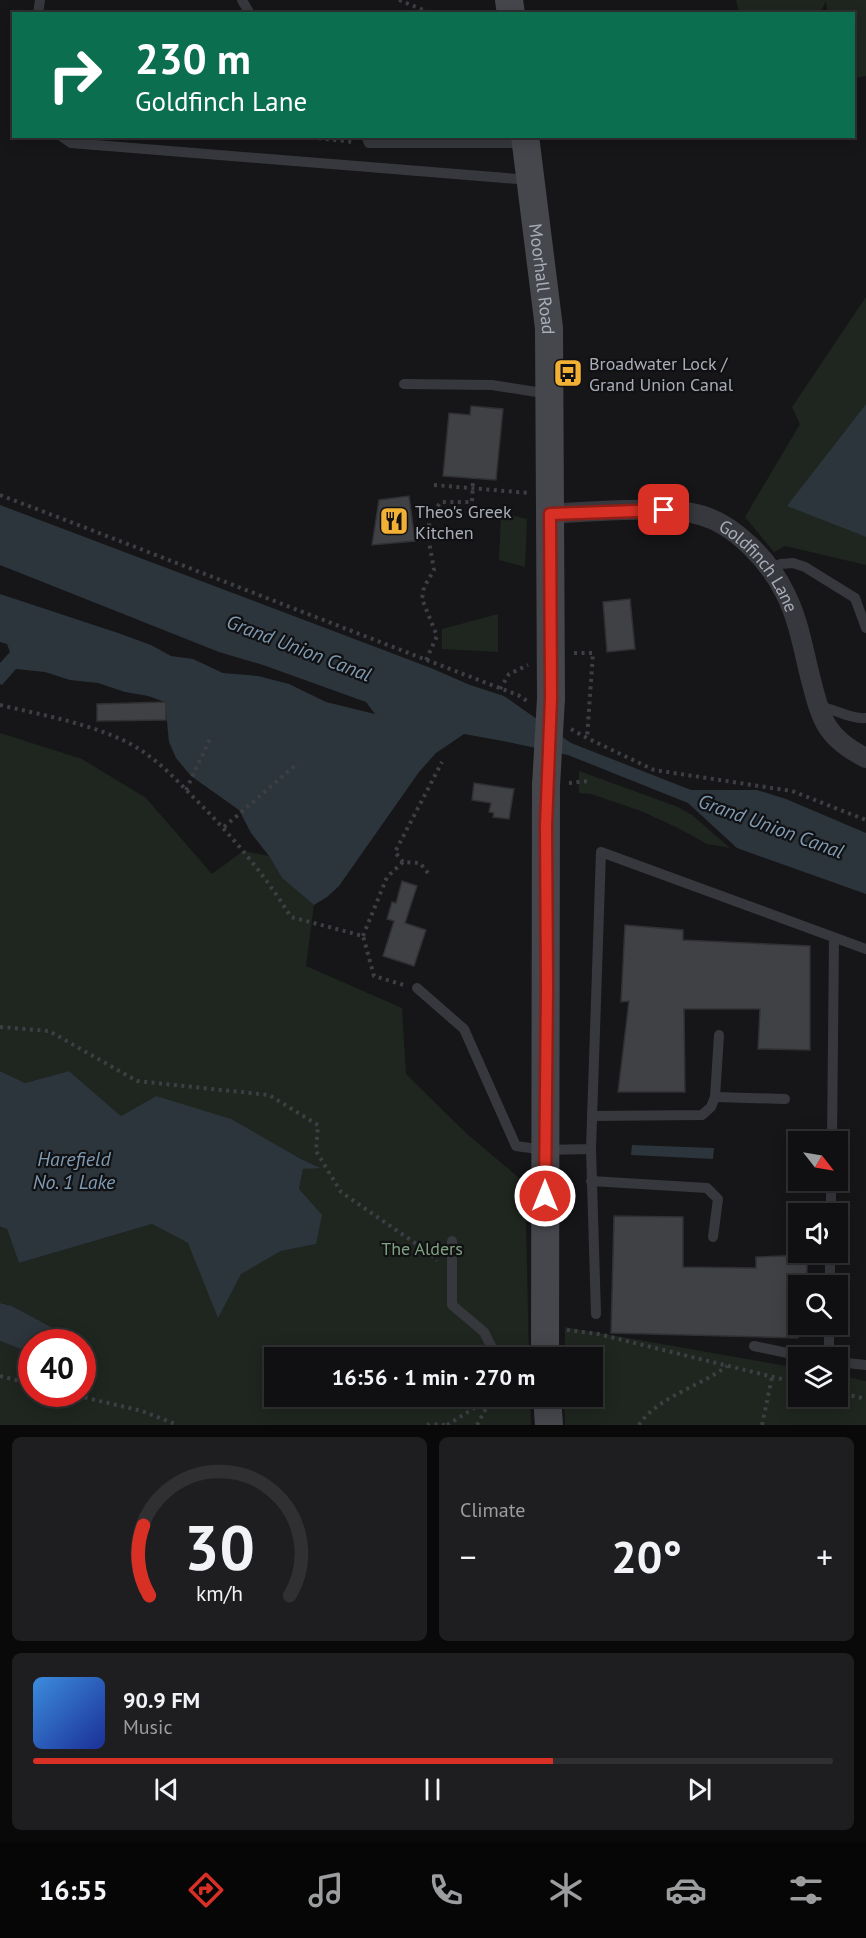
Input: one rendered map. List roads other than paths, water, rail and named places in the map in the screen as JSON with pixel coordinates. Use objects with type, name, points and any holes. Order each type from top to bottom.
[{"type":"street","name":"Moorhall Road","points":[[526,140],[549,328],[549,394],[543,504],[557,784],[547,987],[545,1347]]},
{"type":"street","name":"Goldfinch Lane","points":[[543,504],[676,510],[702,515],[734,533],[754,549],[771,568],[786,594],[825,725],[835,738],[866,758]]},
{"type":"street","points":[[548,1407],[549,1425]]},
{"type":"lane","points":[[64,138],[71,143],[530,180]]},
{"type":"lane","points":[[368,140],[526,140]]},
{"type":"lane","points":[[404,384],[492,385],[549,394]]},
{"type":"lane","points":[[771,568],[793,563],[805,567],[855,598],[866,628]]},
{"type":"lane","points":[[818,706],[860,719],[866,718]]},
{"type":"lane","points":[[596,1314],[591,1149],[601,852],[866,949]]},
{"type":"lane","points":[[832,1131],[834,938]]},
{"type":"lane","points":[[417,988],[464,1029],[516,1146],[545,1150],[591,1149]]},
{"type":"lane","points":[[592,1116],[702,1115],[711,1107],[715,1097],[719,1035]]},
{"type":"lane","points":[[715,1097],[785,1100]]},
{"type":"lane","points":[[591,1181],[707,1188],[718,1199],[713,1237]]},
{"type":"lane","points":[[452,1241],[452,1305],[484,1332],[492,1347]]},
{"type":"lane","points":[[754,1346],[788,1353]]},
{"type":"lane","points":[[848,1363],[866,1365]]},
{"type":"water","points":[[866,404],[866,537],[787,506]]},
{"type":"water","name":"Grand Union Canal","points":[[0,505],[504,696],[571,743],[691,790],[757,790],[786,799],[866,833],[866,894],[737,848],[688,803],[568,755],[464,734],[436,753],[419,772],[339,886],[314,905],[282,878],[251,833],[239,810],[191,776],[176,758],[169,742],[165,702],[98,683],[70,680],[45,672],[16,669],[2,685],[0,684],[0,663],[10,652],[7,644],[0,642],[0,594],[118,633],[151,645],[171,656],[193,659],[223,673],[258,676],[289,684],[326,702],[375,714],[366,702],[263,665],[219,652],[0,565]]},
{"type":"water","name":"Harefield No. 1 Lake","points":[[0,1071],[25,1083],[69,1071],[121,1116],[156,1096],[231,1119],[321,1168],[303,1169],[299,1189],[322,1215],[316,1244],[281,1251],[241,1274],[218,1318],[188,1243],[152,1224],[19,1263],[7,1229],[0,1227]]},
{"type":"water","points":[[632,1145],[714,1148],[713,1159],[631,1155]]},
{"type":"water","points":[[0,1303],[12,1306],[55,1329],[18,1329],[18,1348],[0,1341]]},
{"type":"place","name":"Broadwater Lock / Grand Union Canal","points":[[568,373]]},
{"type":"place","name":"Theo's Greek Kitchen","points":[[394,521]]},
{"type":"park label","name":"The Alders","points":[[422,1248]]}]
